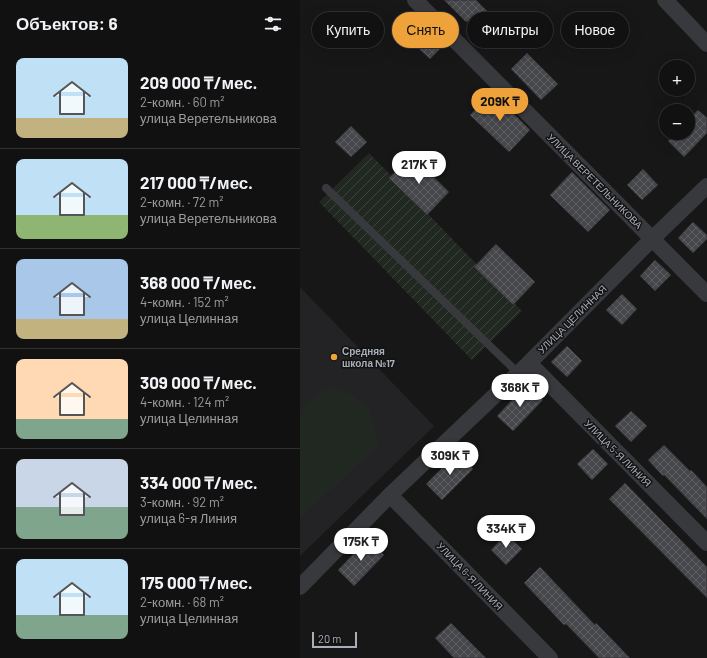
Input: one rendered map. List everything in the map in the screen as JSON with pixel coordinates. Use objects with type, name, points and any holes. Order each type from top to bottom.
[{"type":"street","name":"УЛИЦА ВЕРЕТЕЛЬНИКОВА","points":[[415,0],[707,294]]},
{"type":"street","points":[[665,0],[707,44]]},
{"type":"street","name":"УЛИЦА ЦЕЛИННАЯ","points":[[300,587],[390,495],[523,368],[707,186]]},
{"type":"street","name":"УЛИЦА 5-Я ЛИНИЯ","points":[[523,368],[707,543]]},
{"type":"street","name":"УЛИЦА 6-Я ЛИНИЯ","points":[[390,495],[550,658]]},
{"type":"lane","points":[[326,188],[523,368]]},
{"type":"shaded area","points":[[369,153],[522,311],[472,360],[319,202]]},
{"type":"shaded area","name":"Средняя школа №17","points":[[300,287],[434,426],[300,556]]},
{"type":"shaded area","points":[[332,388],[349,393],[367,407],[375,425],[378,446],[300,518],[300,411],[321,391]]},
{"type":"building","points":[[444,0],[476,0],[488,12],[467,12],[466,22],[459,15],[459,12],[456,12]]},
{"type":"building","points":[[418,48],[441,48],[430,59]]},
{"type":"building","points":[[527,53],[558,84],[541,100],[511,69]]},
{"type":"building","points":[[492,92],[530,130],[509,152],[470,115]]},
{"type":"building","points":[[698,110],[707,118],[707,133],[684,157],[668,141],[695,140],[695,113]]},
{"type":"building","points":[[351,126],[367,142],[351,157],[335,142]]},
{"type":"building","points":[[411,155],[449,192],[427,215],[389,178]]},
{"type":"building","points":[[643,169],[658,185],[642,200],[627,185]]},
{"type":"building","points":[[572,172],[610,210],[588,232],[550,195]]},
{"type":"building","points":[[693,222],[707,235],[707,239],[693,253],[678,238]]},
{"type":"building","points":[[496,244],[535,282],[513,305],[474,267]]},
{"type":"building","points":[[655,260],[671,275],[655,291],[640,276]]},
{"type":"building","points":[[622,294],[637,309],[622,325],[606,310]]},
{"type":"building","points":[[567,346],[582,361],[567,377],[551,362]]},
{"type":"building","points":[[527,384],[543,400],[513,431],[497,416]]},
{"type":"building","points":[[631,411],[647,426],[631,442],[615,426]]},
{"type":"building","points":[[664,445],[707,487],[707,519],[648,460]]},
{"type":"building","points":[[593,449],[608,464],[592,480],[577,464]]},
{"type":"building","points":[[457,453],[473,469],[442,500],[426,484]]},
{"type":"building","points":[[625,483],[707,567],[707,598],[609,499]]},
{"type":"building","points":[[506,534],[522,549],[506,565],[491,550]]},
{"type":"building","points":[[368,539],[384,555],[354,586],[338,570]]},
{"type":"building","points":[[540,567],[595,625],[596,623],[630,658],[599,658],[566,624],[564,625],[524,583]]},
{"type":"building","points":[[451,623],[486,658],[454,658],[435,638]]},
{"type":"place","name":"Средняя школа №17","points":[[334,357]]}]
